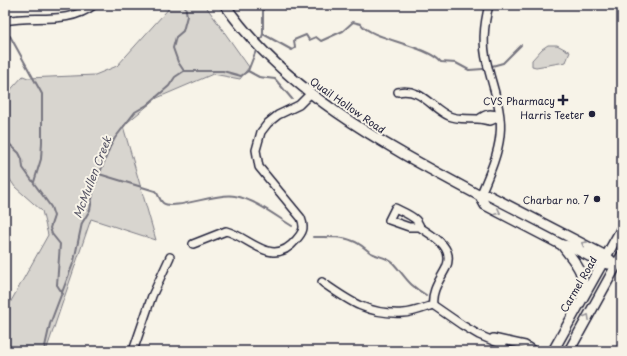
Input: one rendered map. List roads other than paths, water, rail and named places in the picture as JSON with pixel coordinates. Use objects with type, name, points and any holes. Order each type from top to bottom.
[{"type":"main road","name":"Quail Hollow Road","points":[[225,5],[246,31],[278,64],[311,94],[357,126],[386,144],[480,196],[485,205],[562,245],[570,246],[616,265]]},
{"type":"main road","name":"Quail Hollow Road","points":[[480,196],[488,195],[604,260]]},
{"type":"main road","name":"Carmel Road","points":[[553,351],[622,228]]},
{"type":"main road","points":[[562,245],[579,267],[583,282],[581,300]]},
{"type":"main road","points":[[569,351],[622,255]]},
{"type":"street","points":[[5,22],[66,17],[82,12],[94,5]]},
{"type":"street","points":[[480,196],[494,160],[500,134],[499,116],[484,50],[484,36],[489,5]]},
{"type":"street","points":[[398,92],[416,93],[443,113],[456,119],[479,119],[485,122],[493,121],[499,116]]},
{"type":"street","points":[[193,244],[226,231],[260,249],[273,252],[290,247],[303,232],[304,225],[301,218],[259,167],[256,150],[261,132],[268,123],[278,115],[300,105],[311,94]]},
{"type":"street","points":[[420,227],[439,239],[446,248],[448,254],[447,265],[435,289],[433,305]]},
{"type":"street","points":[[133,351],[152,296],[170,257]]},
{"type":"street","points":[[322,282],[357,306],[379,312],[404,314],[433,305]]},
{"type":"street","points":[[433,305],[479,335],[498,343],[508,351]]},
{"type":"street","points":[[479,335],[515,342],[534,351]]},
{"type":"waterway","points":[[184,71],[178,62],[173,48],[176,37],[183,31],[187,16],[185,5]]},
{"type":"waterway","name":"McMullen Creek","points":[[260,42],[263,34],[263,5]]},
{"type":"waterway","points":[[263,34],[292,50],[295,48],[294,40],[306,35],[309,40],[316,37],[321,41],[343,31],[353,22],[361,24],[375,34],[423,51],[434,56],[441,62],[456,63],[469,70],[483,69]]},
{"type":"waterway","points":[[10,36],[42,94],[41,159],[34,182]]},
{"type":"waterway","points":[[492,66],[503,63],[521,45]]},
{"type":"waterway","name":"McMullen Creek","points":[[44,351],[50,324],[74,261],[82,223],[90,210],[94,188],[115,138],[135,112],[147,105],[169,86],[175,77],[184,71],[223,71],[241,76],[248,71],[257,48]]},
{"type":"waterway","points":[[248,71],[259,77],[275,79],[292,99]]},
{"type":"waterway","points":[[5,140],[19,153],[22,159],[23,168],[51,207],[54,216],[50,228],[52,234],[60,244],[57,285],[63,294]]},
{"type":"waterway","points":[[99,174],[155,191],[162,202],[169,205],[227,195],[243,198],[265,208],[292,226]]},
{"type":"waterway","points":[[313,237],[348,239],[356,242],[371,253],[391,261],[411,284],[426,295]]},
{"type":"place","name":"CVS Pharmacy","points":[[563,100]]},
{"type":"place","name":"Harris Teeter","points":[[592,114]]},
{"type":"place","name":"Charbar no. 7","points":[[597,199]]}]
